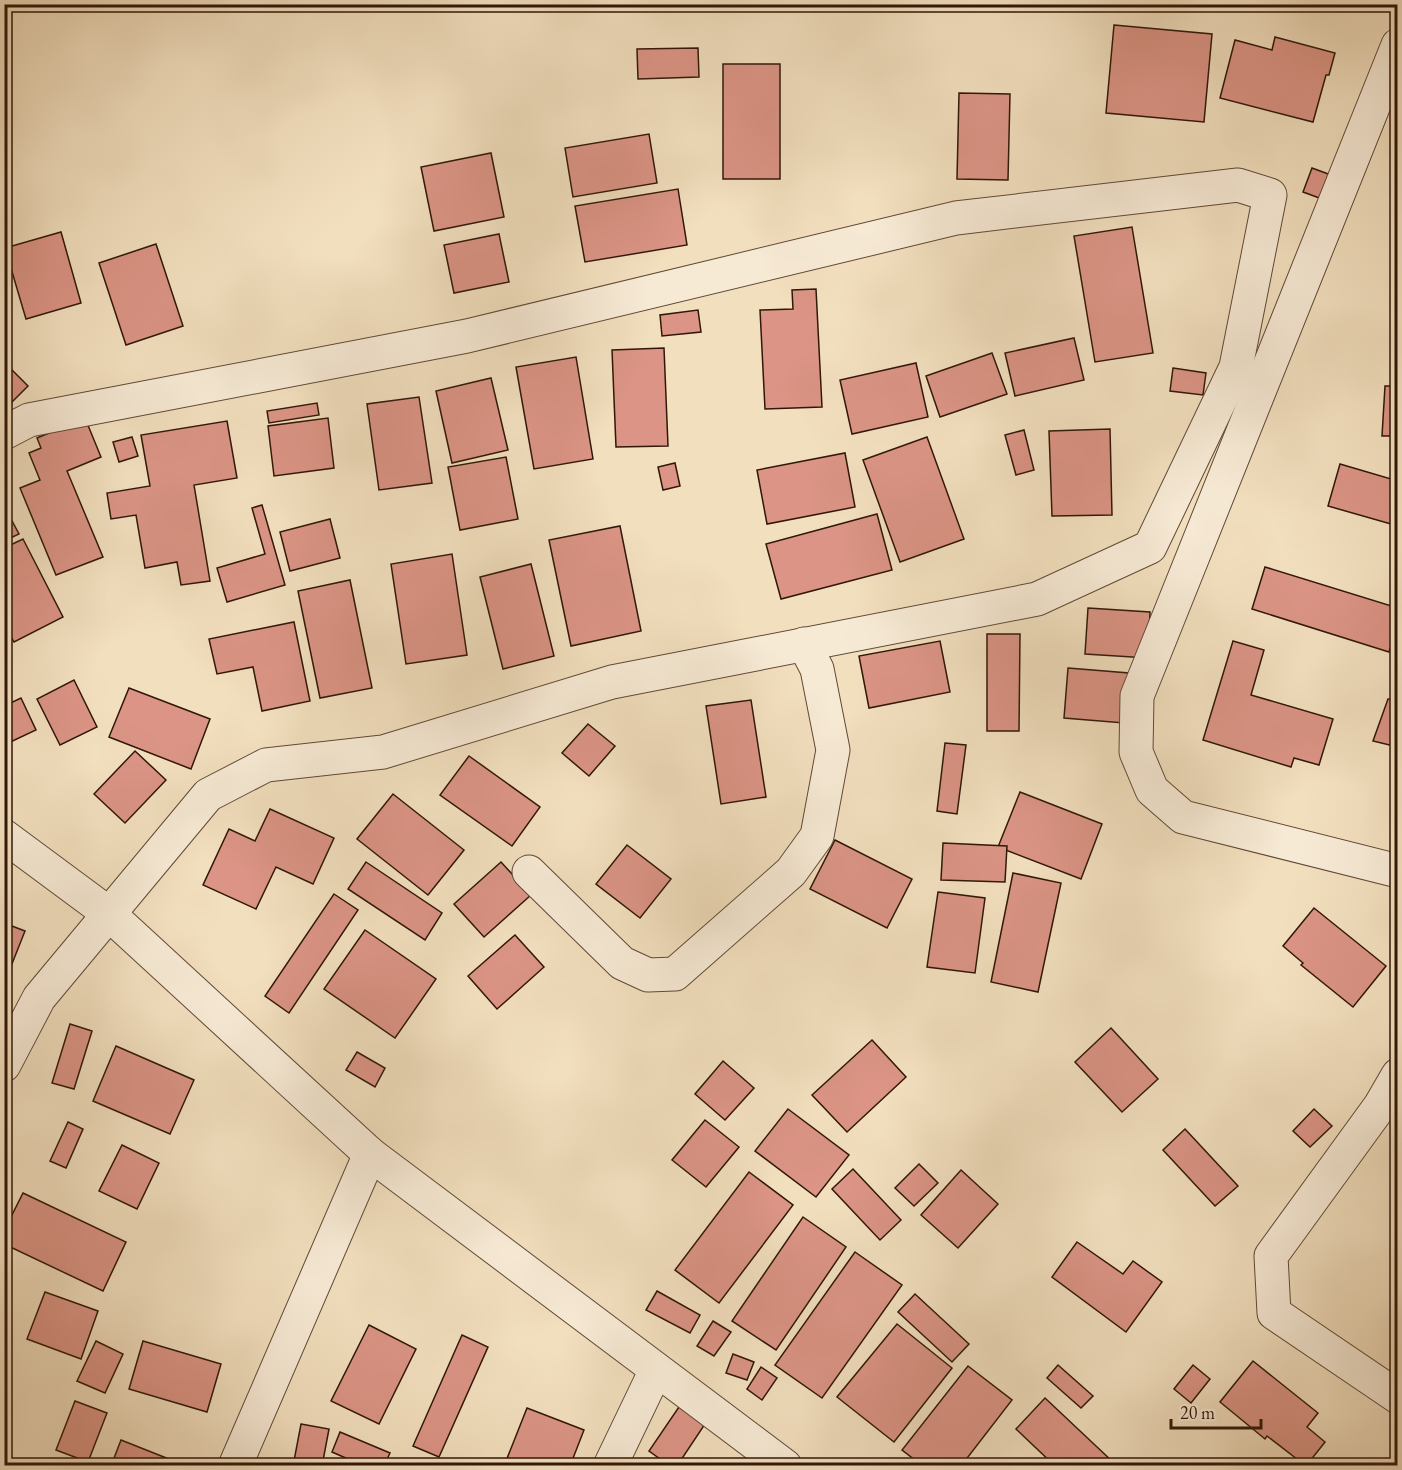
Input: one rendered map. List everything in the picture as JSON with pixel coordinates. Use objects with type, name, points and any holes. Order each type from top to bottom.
[{"type":"street","points":[[1398,45],[1137,696],[1136,752],[1152,790],[1183,817],[1398,872]]},
{"type":"street","points":[[4,433],[29,420],[467,336],[956,218],[1238,185],[1270,195],[1236,367],[1150,547],[1037,599],[612,682],[383,752],[266,765],[208,795],[39,998],[4,1065]]},
{"type":"street","points":[[529,872],[622,963],[648,975],[675,974],[791,873],[817,836],[833,750],[817,669],[804,644]]},
{"type":"street","points":[[4,836],[108,913],[370,1154],[785,1466]]},
{"type":"street","points":[[1398,1076],[1380,1106],[1271,1256],[1274,1312],[1398,1397]]},
{"type":"street","points":[[235,1466],[370,1154]]},
{"type":"street","points":[[610,1466],[656,1370]]},
{"type":"building","points":[[1114,25],[1212,34],[1204,122],[1106,113]]},
{"type":"building","points":[[1275,37],[1335,53],[1329,75],[1326,75],[1313,122],[1220,98],[1235,40],[1272,50]]},
{"type":"building","points":[[698,48],[699,77],[638,79],[637,49]]},
{"type":"building","points":[[723,64],[780,64],[780,179],[723,179]]},
{"type":"building","points":[[959,93],[1010,94],[1008,180],[957,179]]},
{"type":"building","points":[[649,134],[657,183],[573,197],[565,148]]},
{"type":"building","points":[[491,153],[504,217],[434,231],[421,167]]},
{"type":"building","points":[[1312,168],[1331,175],[1322,199],[1303,192]]},
{"type":"building","points":[[678,189],[687,245],[585,262],[575,206]]},
{"type":"building","points":[[1132,227],[1153,353],[1095,362],[1074,236]]},
{"type":"building","points":[[61,232],[81,303],[26,319],[5,248]]},
{"type":"building","points":[[499,234],[509,282],[454,293],[444,245]]},
{"type":"building","points":[[156,244],[183,326],[126,345],[99,263]]},
{"type":"building","points":[[816,289],[822,407],[765,409],[760,310],[793,309],[792,290]]},
{"type":"building","points":[[698,310],[701,332],[662,336],[660,315]]},
{"type":"building","points":[[1074,338],[1084,380],[1015,396],[1005,353]]},
{"type":"building","points":[[664,348],[668,446],[616,447],[612,350]]},
{"type":"building","points":[[992,353],[1007,394],[940,417],[926,376]]},
{"type":"building","points":[[576,357],[593,459],[534,469],[516,367]]},
{"type":"building","points":[[4,362],[28,386],[4,410]]},
{"type":"building","points":[[916,363],[928,417],[852,434],[840,380]]},
{"type":"building","points":[[1173,368],[1206,373],[1203,395],[1170,391]]},
{"type":"building","points":[[491,378],[508,450],[452,463],[436,391]]},
{"type":"building","points":[[1385,386],[1398,386],[1398,436],[1382,436]]},
{"type":"building","points":[[419,397],[432,483],[379,490],[367,404]]},
{"type":"building","points":[[317,403],[319,415],[269,423],[267,411]]},
{"type":"building","points":[[85,418],[101,457],[67,471],[103,557],[56,575],[20,488],[40,480],[29,453],[41,448],[37,438]]},
{"type":"building","points":[[328,418],[334,468],[274,476],[268,426]]},
{"type":"building","points":[[227,421],[237,478],[194,485],[210,581],[181,585],[177,562],[145,568],[136,515],[111,519],[107,493],[150,486],[141,435]]},
{"type":"building","points":[[1110,429],[1112,515],[1052,516],[1049,431]]},
{"type":"building","points":[[1024,430],[1034,470],[1016,475],[1005,435]]},
{"type":"building","points":[[132,437],[138,456],[119,462],[113,442]]},
{"type":"building","points":[[927,437],[964,539],[900,562],[863,460]]},
{"type":"building","points":[[845,453],[855,507],[767,524],[757,470]]},
{"type":"building","points":[[506,457],[518,519],[460,530],[448,467]]},
{"type":"building","points":[[675,463],[680,486],[663,490],[658,467]]},
{"type":"building","points":[[1340,464],[1398,481],[1398,526],[1328,506]]},
{"type":"building","points":[[262,505],[285,585],[227,602],[217,568],[265,554],[252,508]]},
{"type":"building","points":[[877,514],[892,570],[781,599],[766,544]]},
{"type":"building","points":[[11,519],[19,534],[4,541],[4,522]]},
{"type":"building","points":[[330,519],[340,558],[290,571],[280,532]]},
{"type":"building","points":[[620,526],[641,631],[571,646],[549,540]]},
{"type":"building","points":[[23,539],[63,617],[14,642],[4,624],[4,548]]},
{"type":"building","points":[[452,554],[467,655],[406,664],[391,564]]},
{"type":"building","points":[[531,564],[554,656],[503,669],[480,577]]},
{"type":"building","points":[[1265,567],[1398,608],[1398,623],[1389,652],[1252,609]]},
{"type":"building","points":[[350,580],[372,688],[320,698],[298,591]]},
{"type":"building","points":[[1088,608],[1150,612],[1148,658],[1085,654]]},
{"type":"building","points":[[294,622],[310,701],[262,711],[253,667],[217,674],[209,639]]},
{"type":"building","points":[[987,634],[1020,634],[1019,731],[987,731]]},
{"type":"building","points":[[940,641],[950,692],[869,708],[859,656]]},
{"type":"building","points":[[1233,641],[1264,650],[1251,695],[1333,719],[1319,765],[1294,758],[1291,767],[1203,740]]},
{"type":"building","points":[[1068,668],[1129,673],[1124,723],[1064,718]]},
{"type":"building","points":[[74,680],[97,727],[60,745],[37,699]]},
{"type":"building","points":[[129,688],[210,719],[191,769],[109,737]]},
{"type":"building","points":[[21,698],[36,730],[4,745],[4,706]]},
{"type":"building","points":[[1388,699],[1398,699],[1398,747],[1373,741]]},
{"type":"building","points":[[751,700],[766,797],[721,804],[706,706]]},
{"type":"building","points":[[588,724],[615,746],[589,776],[562,753]]},
{"type":"building","points":[[945,743],[966,745],[957,814],[937,811]]},
{"type":"building","points":[[135,751],[166,780],[125,823],[94,794]]},
{"type":"building","points":[[469,756],[540,807],[512,846],[440,795]]},
{"type":"building","points":[[1020,792],[1102,824],[1081,879],[998,847]]},
{"type":"building","points":[[393,794],[464,850],[428,895],[357,839]]},
{"type":"building","points":[[270,809],[334,838],[313,884],[276,867],[256,909],[203,885],[229,829],[255,841]]},
{"type":"building","points":[[835,840],[912,879],[887,928],[810,889]]},
{"type":"building","points":[[943,843],[1007,846],[1005,882],[941,880]]},
{"type":"building","points":[[627,845],[671,879],[640,918],[596,884]]},
{"type":"building","points":[[366,862],[442,913],[425,940],[348,889]]},
{"type":"building","points":[[501,862],[531,895],[484,937],[454,904]]},
{"type":"building","points":[[1013,873],[1061,883],[1038,992],[991,982]]},
{"type":"building","points":[[938,892],[985,898],[975,973],[927,967]]},
{"type":"building","points":[[334,894],[358,910],[289,1013],[265,996]]},
{"type":"building","points":[[1314,908],[1386,966],[1353,1007],[1301,965],[1303,963],[1283,946]]},
{"type":"building","points":[[4,923],[25,931],[4,984]]},
{"type":"building","points":[[365,930],[436,979],[395,1038],[324,989]]},
{"type":"building","points":[[515,935],[544,967],[497,1009],[468,976]]},
{"type":"building","points":[[70,1024],[92,1031],[74,1089],[52,1083]]},
{"type":"building","points":[[1111,1028],[1158,1079],[1122,1112],[1075,1062]]},
{"type":"building","points":[[872,1040],[906,1077],[847,1132],[812,1095]]},
{"type":"building","points":[[116,1046],[194,1080],[170,1134],[93,1101]]},
{"type":"building","points":[[357,1052],[385,1068],[375,1087],[346,1070]]},
{"type":"building","points":[[723,1061],[754,1088],[725,1120],[695,1094]]},
{"type":"building","points":[[788,1109],[849,1155],[816,1197],[755,1151]]},
{"type":"building","points":[[1314,1109],[1332,1126],[1310,1147],[1293,1131]]},
{"type":"building","points":[[705,1120],[739,1147],[706,1187],[672,1160]]},
{"type":"building","points":[[68,1122],[83,1129],[66,1168],[50,1161]]},
{"type":"building","points":[[1185,1129],[1238,1186],[1215,1206],[1163,1150]]},
{"type":"building","points":[[122,1145],[159,1163],[137,1209],[99,1191]]},
{"type":"building","points":[[919,1164],[938,1183],[914,1206],[895,1188]]},
{"type":"building","points":[[853,1169],[901,1220],[880,1240],[832,1189]]},
{"type":"building","points":[[961,1170],[998,1204],[958,1248],[921,1215]]},
{"type":"building","points":[[749,1172],[793,1205],[719,1303],[675,1270]]},
{"type":"building","points":[[23,1193],[126,1242],[103,1291],[4,1244],[4,1231]]},
{"type":"building","points":[[803,1217],[846,1247],[776,1350],[732,1321]]},
{"type":"building","points":[[1077,1242],[1123,1274],[1133,1261],[1162,1282],[1126,1332],[1052,1277]]},
{"type":"building","points":[[855,1252],[902,1285],[822,1398],[775,1365]]},
{"type":"building","points":[[657,1291],[700,1315],[690,1333],[646,1310]]},
{"type":"building","points":[[45,1292],[98,1311],[81,1359],[27,1339]]},
{"type":"building","points":[[915,1294],[969,1344],[952,1362],[898,1312]]},
{"type":"building","points":[[713,1321],[731,1332],[714,1356],[697,1346]]},
{"type":"building","points":[[897,1324],[952,1368],[894,1442],[837,1397]]},
{"type":"building","points":[[369,1325],[416,1349],[379,1424],[331,1401]]},
{"type":"building","points":[[462,1335],[488,1347],[439,1457],[413,1446]]},
{"type":"building","points":[[96,1341],[123,1354],[105,1393],[77,1381]]},
{"type":"building","points":[[143,1341],[221,1364],[207,1412],[129,1389]]},
{"type":"building","points":[[733,1354],[754,1362],[747,1380],[726,1373]]},
{"type":"building","points":[[1253,1361],[1318,1413],[1307,1427],[1325,1442],[1306,1466],[1267,1436],[1265,1439],[1220,1402]]},
{"type":"building","points":[[1058,1365],[1093,1396],[1081,1408],[1047,1378]]},
{"type":"building","points":[[1193,1365],[1210,1379],[1191,1403],[1174,1389]]},
{"type":"building","points":[[968,1366],[1012,1400],[961,1466],[923,1466],[902,1450]]},
{"type":"building","points":[[761,1367],[777,1378],[762,1400],[747,1389]]},
{"type":"building","points":[[1045,1398],[1113,1462],[1110,1466],[1055,1466],[1016,1429]]},
{"type":"building","points":[[75,1401],[107,1413],[88,1462],[56,1450]]},
{"type":"building","points":[[683,1401],[709,1418],[677,1466],[670,1466],[649,1451]]},
{"type":"building","points":[[527,1408],[584,1430],[570,1466],[504,1466]]},
{"type":"building","points":[[301,1424],[329,1429],[322,1466],[293,1466]]},
{"type":"building","points":[[340,1432],[390,1453],[384,1466],[364,1466],[332,1452]]},
{"type":"building","points":[[121,1440],[179,1463],[178,1466],[111,1466]]}]
